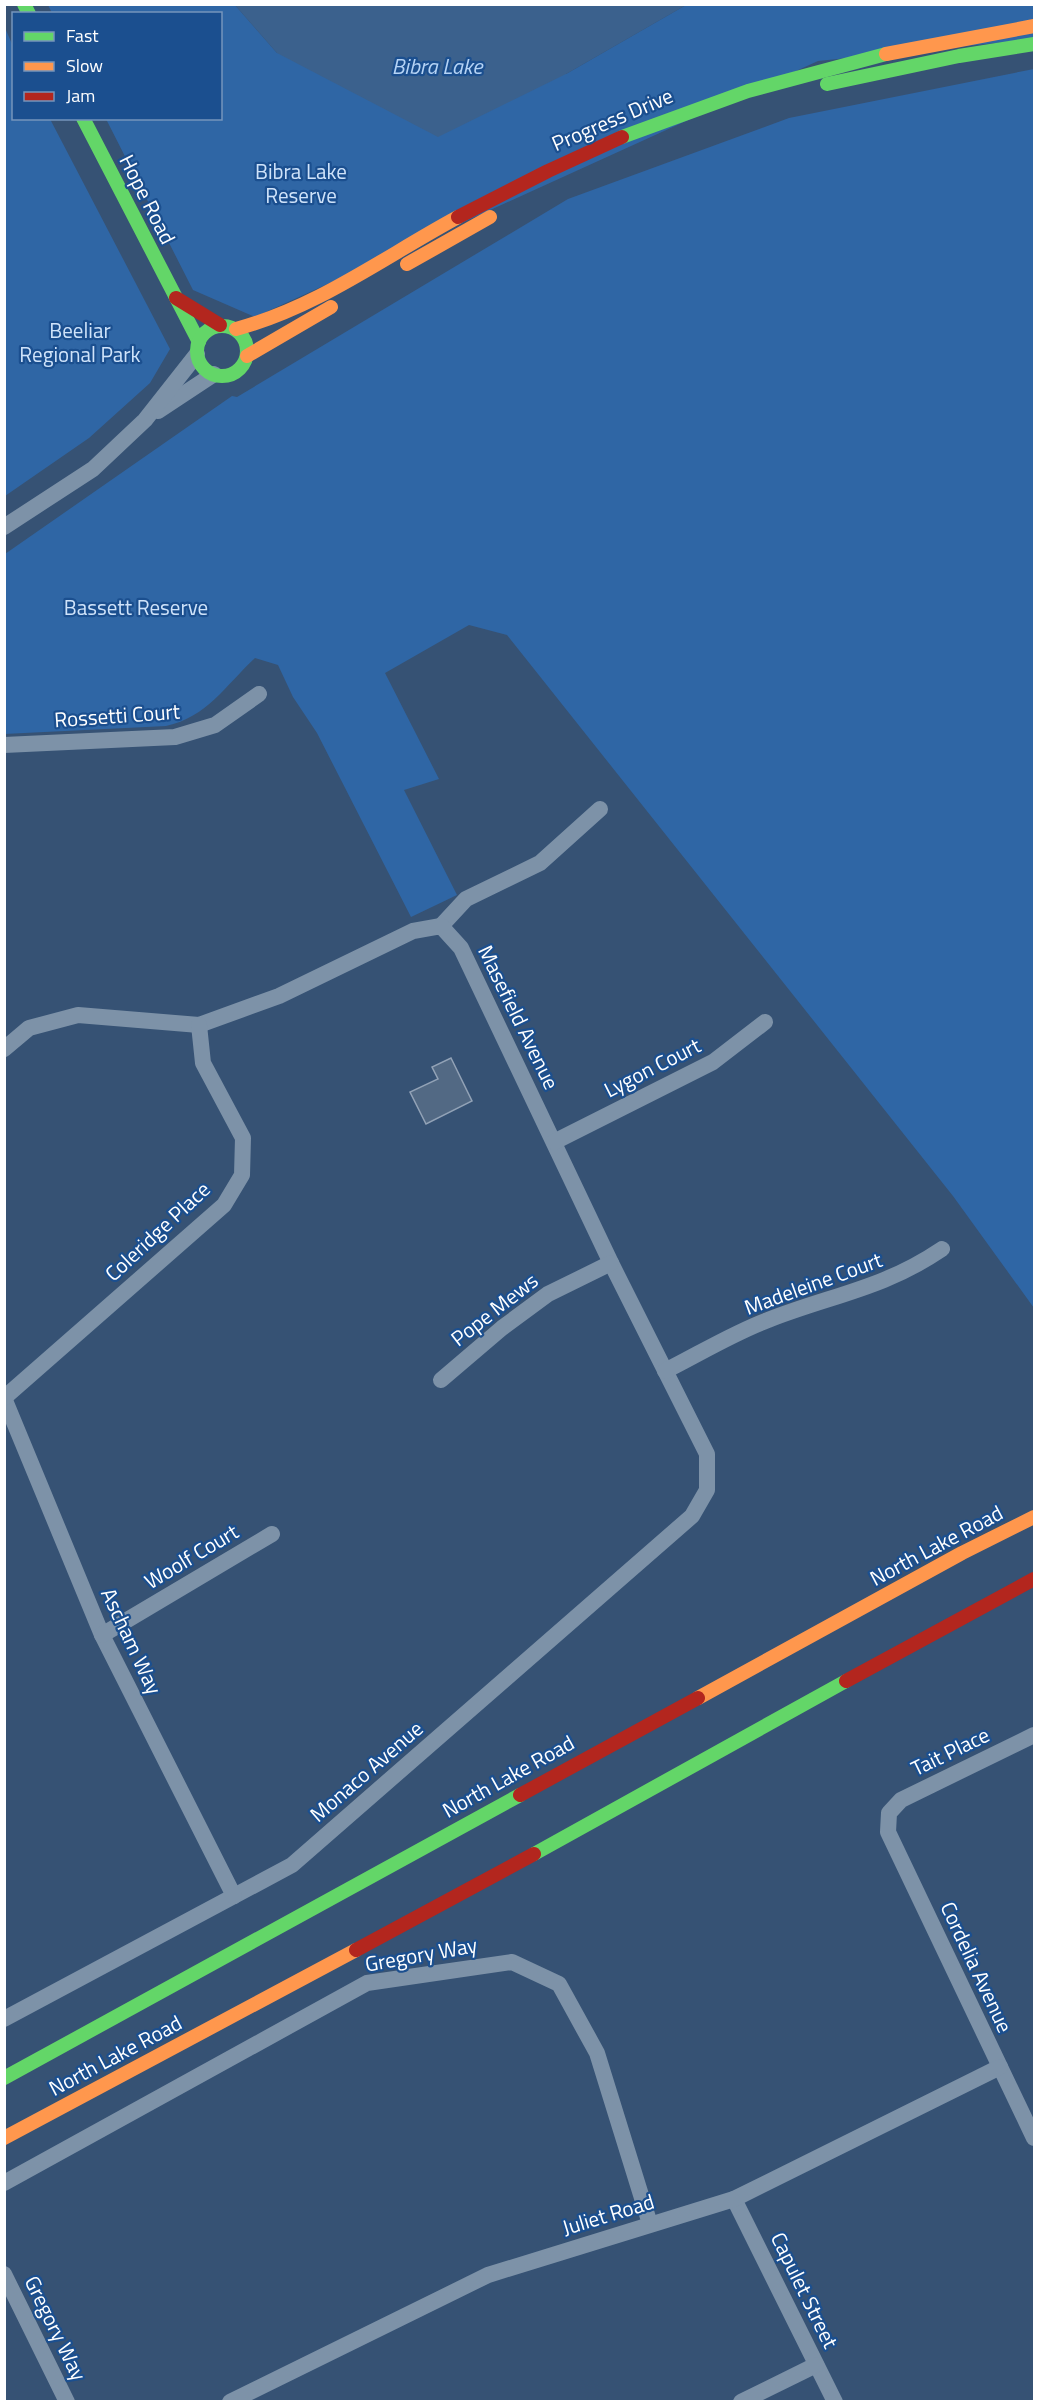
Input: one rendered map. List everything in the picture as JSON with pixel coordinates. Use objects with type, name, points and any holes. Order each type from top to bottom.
[{"type":"main road","name":"Progress Drive","points":[[236,329],[266,323],[312,303],[445,224],[583,154],[696,108],[852,61],[957,38],[1035,26]]},
{"type":"main road","name":"Progress Drive","points":[[659,139],[701,121],[851,77],[1035,44]]},
{"type":"main road","name":"Hope Road","points":[[84,120],[176,298],[198,348]]},
{"type":"main road","name":"Progress Drive","points":[[247,356],[536,191],[565,179]]},
{"type":"main road","points":[[176,298],[220,325],[236,329],[246,342],[247,356],[240,369],[228,375],[214,374],[202,366],[198,348],[206,332],[220,325]]},
{"type":"main road","name":"North Lake Road","points":[[4,2078],[116,2019],[469,1821],[952,1558],[1035,1517]]},
{"type":"main road","name":"North Lake Road","points":[[4,2138],[494,1876],[990,1601],[1035,1579]]},
{"type":"street","points":[[145,420],[198,348]]},
{"type":"street","points":[[4,527],[93,469],[145,420],[214,374]]},
{"type":"street","name":"Rossetti Court","points":[[4,744],[175,737],[215,725],[259,694]]},
{"type":"street","points":[[4,1049],[29,1028],[78,1015],[199,1025],[279,996],[413,931],[441,926],[466,899],[540,863],[600,809]]},
{"type":"street","name":"Masefield Avenue","points":[[441,926],[461,948],[611,1263],[707,1454],[707,1490]]},
{"type":"street","name":"Lygon Court","points":[[554,1142],[713,1062],[765,1022]]},
{"type":"street","name":"Coleridge Place","points":[[4,1398],[224,1205],[243,1175],[243,1138],[203,1063],[199,1025]]},
{"type":"street","name":"Madeleine Court","points":[[665,1371],[766,1320],[883,1283],[913,1269],[942,1249]]},
{"type":"street","name":"Pope Mews","points":[[441,1380],[502,1328],[548,1293],[611,1263]]},
{"type":"street","name":"Ascham Way","points":[[4,1398],[102,1635],[234,1896]]},
{"type":"street","name":"Monaco Avenue","points":[[4,2019],[292,1865],[692,1516],[707,1490]]},
{"type":"street","name":"Woolf Court","points":[[102,1635],[272,1534]]},
{"type":"street","name":"Tait Place","points":[[890,1813],[901,1800],[1035,1736]]},
{"type":"street","name":"Cordelia Avenue","points":[[890,1813],[888,1833],[1035,2138]]},
{"type":"street","name":"Gregory Way","points":[[4,2183],[367,1983],[512,1962],[559,1984],[597,2053],[650,2224]]},
{"type":"street","name":"Juliet Road","points":[[230,2402],[488,2275],[734,2199],[1000,2067]]},
{"type":"street","name":"Capulet Street","points":[[734,2199],[834,2402]]},
{"type":"street","name":"Gregory Way","points":[[4,2274],[67,2402]]},
{"type":"street","points":[[741,2402],[816,2365]]},
{"type":"green space","name":"Bibra Lake Reserve","points":[[48,5],[235,5],[277,53],[566,74],[686,5],[1034,5],[1034,39],[818,61],[255,317],[193,290],[107,120],[222,120],[222,12],[52,12]]},
{"type":"green space","name":"Beeliar Regional Park","points":[[5,28],[12,44],[12,120],[51,120],[170,349],[150,383],[89,438],[5,496]]},
{"type":"green space","name":"Bassett Reserve","points":[[1034,69],[1034,1308],[953,1196],[507,635],[469,625],[385,673],[439,779],[404,790],[457,895],[411,917],[317,733],[293,697],[278,665],[255,658],[204,708],[193,716],[166,726],[4,734],[5,554],[232,396],[237,397],[568,199],[789,118]]},
{"type":"water","name":"Bibra Lake","points":[[235,5],[686,5],[566,74],[438,137],[277,53]]},
{"type":"building","points":[[451,1058],[472,1101],[426,1124],[410,1092],[438,1079],[432,1067]]},
{"type":"traffic: fast","points":[[24,4],[28,12]]},
{"type":"traffic: fast","points":[[827,84],[959,56],[1034,44]]},
{"type":"traffic: fast","points":[[622,137],[748,91],[886,54]]},
{"type":"traffic: fast","points":[[84,120],[199,342]]},
{"type":"traffic: fast","points":[[222,326],[231,328],[242,337],[247,351],[245,360],[236,371],[222,376],[213,374],[202,365],[197,351],[199,342],[208,331],[222,326]]},
{"type":"traffic: fast","points":[[534,1854],[846,1681]]},
{"type":"traffic: fast","points":[[4,2078],[520,1795]]},
{"type":"traffic: slow","points":[[886,54],[1034,26]]},
{"type":"traffic: slow","points":[[236,329],[266,320],[323,294],[458,217]]},
{"type":"traffic: slow","points":[[407,264],[490,217]]},
{"type":"traffic: slow","points":[[247,356],[331,307]]},
{"type":"traffic: slow","points":[[698,1698],[962,1553],[1034,1517]]},
{"type":"traffic: slow","points":[[4,2138],[356,1950]]},
{"type":"traffic: jam","points":[[458,217],[548,171],[622,137]]},
{"type":"traffic: jam","points":[[176,298],[220,325]]},
{"type":"traffic: jam","points":[[846,1681],[1034,1579]]},
{"type":"traffic: jam","points":[[520,1795],[698,1698]]},
{"type":"traffic: jam","points":[[356,1950],[534,1854]]}]
